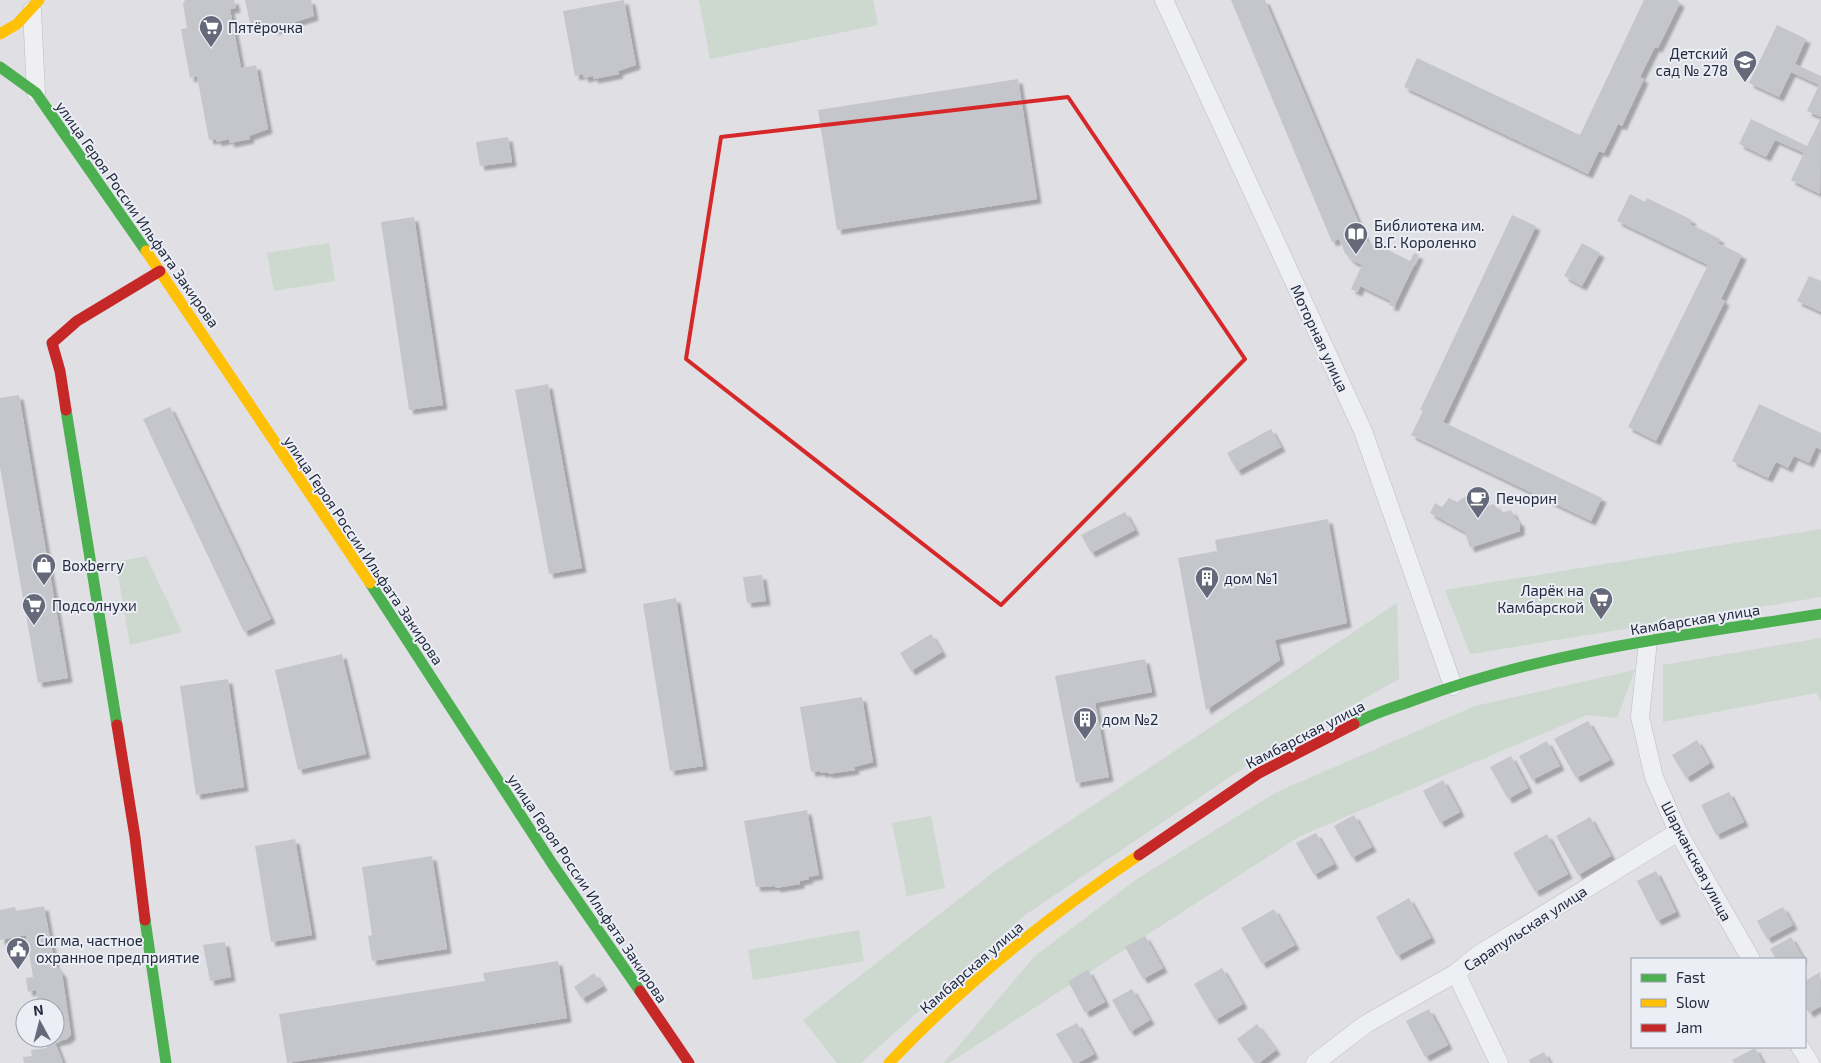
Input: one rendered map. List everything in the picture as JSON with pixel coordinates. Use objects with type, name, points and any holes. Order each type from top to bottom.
[{"type":"street","name":"Моторная улица","points":[[1164,0],[1363,432],[1453,686]]},
{"type":"street","points":[[0,34],[17,24],[35,5]]},
{"type":"street","points":[[35,5],[36,93]]},
{"type":"street","name":"улица Героя России Ильфата Закирова","points":[[0,67],[36,93],[160,271],[391,614],[552,865],[689,1063]]},
{"type":"street","points":[[160,271],[77,321],[52,343],[61,381],[135,836],[138,877],[166,1063]]},
{"type":"street","name":"Камбарская улица","points":[[889,1063],[921,1029],[1014,948],[1112,873],[1259,773],[1359,721],[1453,686],[1534,663],[1648,641],[1821,614]]},
{"type":"street","name":"Шарканская улица","points":[[1648,641],[1640,717],[1654,777],[1678,832],[1750,958]]},
{"type":"street","name":"Сарапульская улица","points":[[1499,1063],[1456,973],[1478,955],[1678,832]]},
{"type":"street","points":[[1315,1063],[1366,1024],[1456,973]]},
{"type":"street","points":[[1801,1048],[1810,1063]]},
{"type":"highlighted area","points":[[1068,97],[1245,359],[1001,605],[686,359],[721,137]]},
{"type":"shaded area","points":[[699,0],[873,0],[878,25],[710,59]]},
{"type":"shaded area","points":[[329,243],[335,281],[274,291],[267,253]]},
{"type":"shaded area","points":[[1821,529],[1821,597],[1470,654],[1445,590]]},
{"type":"shaded area","points":[[146,556],[182,632],[130,645],[116,562]]},
{"type":"shaded area","points":[[1397,603],[1399,679],[1252,762],[1025,915],[861,1063],[837,1063],[803,1020],[999,868]]},
{"type":"shaded area","points":[[1821,638],[1821,701],[1816,693],[1663,722],[1663,665]]},
{"type":"shaded area","points":[[1635,670],[1617,718],[1587,715],[1300,836],[949,1063],[944,1063],[1035,956],[1137,879],[1277,792],[1475,706]]},
{"type":"shaded area","points":[[931,816],[945,888],[907,896],[892,823]]},
{"type":"shaded area","points":[[859,930],[864,961],[753,980],[748,950]]},
{"type":"building","points":[[185,0],[234,0],[236,8],[230,9],[241,68],[256,65],[268,129],[249,136],[250,139],[230,143],[229,139],[217,142],[216,139],[209,140],[197,76],[190,78],[181,29],[187,28],[183,4]]},
{"type":"building","points":[[245,0],[311,0],[314,16],[295,22],[296,26],[272,30],[271,27],[251,28]]},
{"type":"building","points":[[624,0],[636,65],[618,71],[619,74],[594,79],[593,76],[584,78],[583,74],[575,76],[563,11]]},
{"type":"building","points":[[1231,0],[1265,0],[1366,240],[1372,246],[1374,243],[1410,261],[1414,253],[1419,255],[1394,307],[1389,305],[1391,301],[1360,286],[1358,292],[1351,289],[1362,265],[1351,260],[1345,253],[1339,239],[1332,242]]},
{"type":"building","points":[[1644,0],[1677,0],[1680,3],[1658,48],[1655,47],[1640,77],[1644,79],[1622,126],[1618,124],[1604,153],[1599,151],[1588,174],[1404,87],[1417,58],[1580,135]]},
{"type":"building","points":[[1777,25],[1806,39],[1795,64],[1821,76],[1821,117],[1807,111],[1819,85],[1791,72],[1779,97],[1749,83]]},
{"type":"building","points":[[1018,79],[1037,199],[837,230],[818,110]]},
{"type":"building","points":[[1821,118],[1820,194],[1791,180],[1804,153],[1775,140],[1766,157],[1739,144],[1751,119],[1807,146]]},
{"type":"building","points":[[508,137],[512,162],[480,166],[476,142]]},
{"type":"building","points":[[1630,194],[1645,202],[1647,198],[1692,220],[1690,224],[1720,239],[1718,243],[1742,255],[1721,299],[1725,301],[1656,441],[1628,427],[1708,265],[1617,221]]},
{"type":"building","points":[[1512,215],[1536,226],[1443,422],[1602,498],[1591,521],[1411,435],[1423,411],[1420,410]]},
{"type":"building","points":[[414,217],[443,405],[409,410],[381,222]]},
{"type":"building","points":[[1582,243],[1600,253],[1582,286],[1564,276]]},
{"type":"building","points":[[1809,276],[1821,281],[1821,312],[1797,301]]},
{"type":"building","points":[[548,384],[582,568],[549,574],[515,390]]},
{"type":"building","points":[[19,395],[68,678],[38,683],[0,467],[0,398]]},
{"type":"building","points":[[1759,404],[1821,433],[1821,450],[1816,447],[1809,463],[1794,456],[1788,468],[1776,462],[1768,478],[1732,461]]},
{"type":"building","points":[[170,407],[271,619],[244,632],[143,419]]},
{"type":"building","points":[[1271,429],[1281,447],[1237,471],[1227,453]]},
{"type":"building","name":"Печорин","points":[[1469,494],[1482,507],[1494,504],[1501,513],[1511,510],[1518,522],[1520,521],[1520,531],[1470,548],[1465,532],[1430,513],[1435,503],[1442,507],[1449,498],[1457,502]]},
{"type":"building","points":[[1125,512],[1135,530],[1091,553],[1081,535]]},
{"type":"building","points":[[1328,519],[1347,623],[1275,640],[1280,660],[1206,710],[1178,558],[1217,551],[1215,540]]},
{"type":"building","points":[[762,575],[766,601],[747,603],[743,577]]},
{"type":"building","points":[[676,598],[703,766],[670,771],[643,604]]},
{"type":"building","points":[[931,634],[942,652],[911,671],[900,653]]},
{"type":"building","points":[[342,654],[366,754],[298,770],[275,670]]},
{"type":"building","name":"дом №2","points":[[1145,659],[1152,692],[1095,703],[1109,777],[1076,783],[1055,676]]},
{"type":"building","points":[[228,679],[244,787],[196,795],[180,686]]},
{"type":"building","points":[[862,697],[873,762],[854,767],[855,770],[828,774],[828,772],[821,773],[820,771],[811,772],[800,707]]},
{"type":"building","points":[[1588,721],[1610,760],[1576,778],[1554,739]]},
{"type":"building","points":[[1697,740],[1710,763],[1686,778],[1672,755]]},
{"type":"building","points":[[1547,741],[1560,766],[1532,780],[1519,756]]},
{"type":"building","points":[[1511,756],[1528,788],[1508,799],[1490,767]]},
{"type":"building","points":[[1443,780],[1460,812],[1440,823],[1423,791]]},
{"type":"building","points":[[1729,792],[1744,822],[1716,835],[1701,805]]},
{"type":"building","points":[[807,810],[819,875],[808,877],[809,879],[800,881],[800,884],[776,888],[775,886],[756,887],[744,821]]},
{"type":"building","points":[[1354,815],[1372,847],[1352,858],[1334,826]]},
{"type":"building","points":[[1590,817],[1611,856],[1578,875],[1556,836]]},
{"type":"building","points":[[1316,833],[1334,864],[1314,875],[1296,843]]},
{"type":"building","points":[[1547,834],[1568,874],[1535,892],[1513,853]]},
{"type":"building","points":[[295,839],[312,935],[271,942],[255,846]]},
{"type":"building","points":[[432,856],[447,949],[372,961],[368,936],[372,935],[362,867]]},
{"type":"building","points":[[1656,871],[1676,912],[1657,921],[1637,881]]},
{"type":"building","points":[[1409,898],[1431,938],[1397,956],[1376,917]]},
{"type":"building","points":[[44,906],[55,965],[62,973],[71,1035],[67,1039],[65,1040],[65,998],[37,998],[36,990],[28,992],[26,978],[33,977],[26,935],[0,940],[0,910],[15,907],[16,911]]},
{"type":"building","points":[[1783,907],[1793,925],[1767,939],[1757,921]]},
{"type":"building","points":[[1274,909],[1295,945],[1262,964],[1241,928]]},
{"type":"building","points":[[1145,936],[1163,968],[1143,979],[1125,947]]},
{"type":"building","points":[[1791,937],[1803,958],[1775,958],[1770,949]]},
{"type":"building","points":[[225,942],[231,977],[210,981],[203,945]]},
{"type":"building","points":[[558,961],[567,1018],[287,1063],[279,1014],[485,981],[483,973]]},
{"type":"building","points":[[1222,968],[1243,1004],[1215,1020],[1194,984]]},
{"type":"building","points":[[1088,970],[1105,1002],[1085,1013],[1068,981]]},
{"type":"building","points":[[1820,972],[1821,1006],[1809,1013],[1806,1008],[1806,980]]},
{"type":"building","points":[[594,973],[603,986],[582,999],[574,987]]},
{"type":"building","points":[[1132,989],[1150,1020],[1130,1032],[1112,1000]]},
{"type":"building","points":[[1429,1009],[1448,1045],[1425,1057],[1406,1021]]},
{"type":"building","points":[[1077,1023],[1094,1054],[1078,1063],[1073,1063],[1056,1034]]},
{"type":"building","points":[[1257,1024],[1276,1050],[1259,1063],[1255,1063],[1237,1039]]},
{"type":"building","points":[[57,1048],[63,1063],[24,1063],[23,1057],[32,1056],[31,1050]]},
{"type":"building","points":[[1755,1048],[1763,1063],[1734,1063],[1732,1060]]},
{"type":"building","points":[[1544,1052],[1550,1063],[1530,1063],[1529,1060]]},
{"type":"traffic: fast","points":[[0,67],[36,93],[146,251]]},
{"type":"traffic: fast","points":[[66,410],[117,725]]},
{"type":"traffic: fast","points":[[370,583],[553,865],[640,991]]},
{"type":"traffic: fast","points":[[1354,724],[1385,710],[1466,682],[1516,668],[1617,646],[1821,614]]},
{"type":"traffic: fast","points":[[145,920],[166,1063]]},
{"type":"traffic: slow","points":[[0,34],[17,24],[39,0]]},
{"type":"traffic: slow","points":[[146,251],[370,583]]},
{"type":"traffic: slow","points":[[889,1063],[947,1006],[1008,952],[1073,902],[1139,855]]},
{"type":"traffic: jam","points":[[66,410],[60,371],[52,343],[77,321],[160,271]]},
{"type":"traffic: jam","points":[[1139,855],[1259,773],[1354,724]]},
{"type":"traffic: jam","points":[[117,725],[135,837],[145,920]]},
{"type":"traffic: jam","points":[[640,991],[689,1063]]},
{"type":"place","name":"Пятёрочка","points":[[211,48]]},
{"type":"place","name":"Детский сад № 278","points":[[1745,83]]},
{"type":"place","name":"Библиотека им. В.Г. Короленко","points":[[1356,255]]},
{"type":"place","name":"Печорин","points":[[1478,519]]},
{"type":"place","name":"Boxberry","points":[[44,586]]},
{"type":"place","name":"дом №1","points":[[1207,599]]},
{"type":"place","name":"Ларёк на Камбарской","points":[[1601,620]]},
{"type":"place","name":"Подсолнухи","points":[[34,626]]},
{"type":"place","name":"дом №2","points":[[1085,740]]},
{"type":"place","name":"Сигма, частное охранное предприятие","points":[[18,970]]}]
